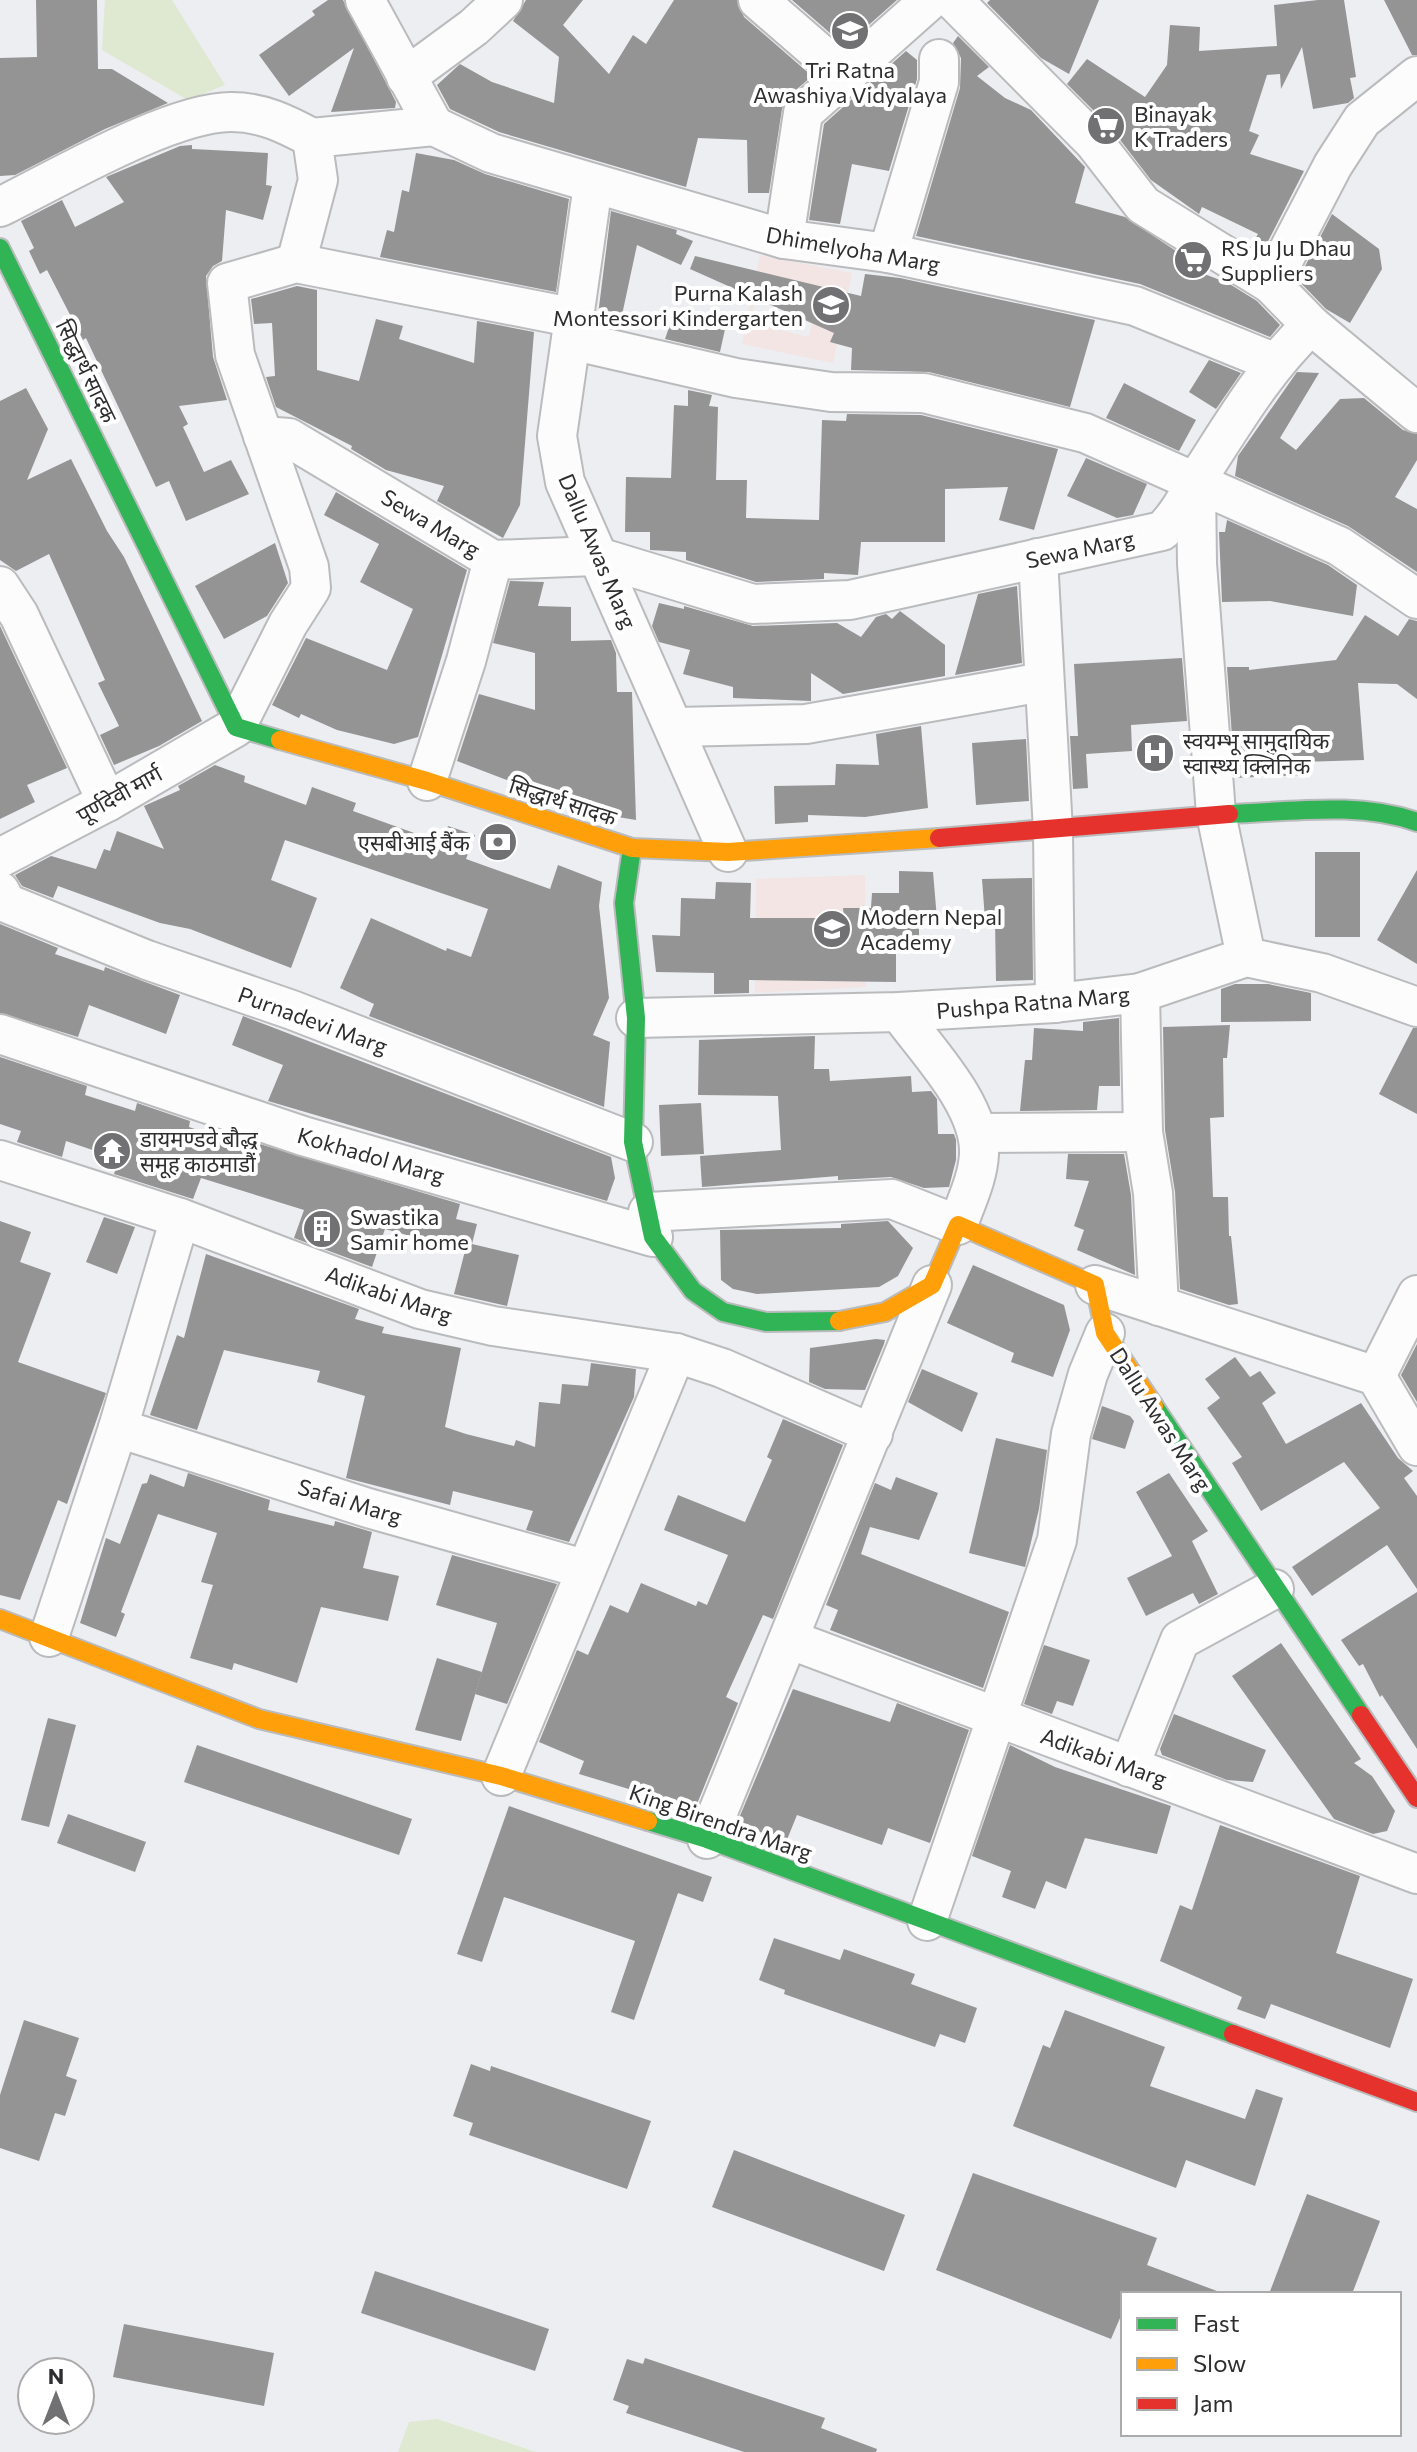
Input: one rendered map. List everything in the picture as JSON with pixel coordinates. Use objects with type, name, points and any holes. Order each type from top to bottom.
[{"type":"street","points":[[0,207],[170,125],[230,112],[274,118],[312,138],[434,126],[365,0]]},
{"type":"street","points":[[406,77],[474,27],[503,0]]},
{"type":"street","points":[[758,0],[847,77]]},
{"type":"street","points":[[784,239],[803,113],[930,0]]},
{"type":"street","points":[[953,0],[1094,142],[1143,205],[1271,284],[1311,325],[1417,413]]},
{"type":"street","points":[[888,253],[939,82],[939,59]]},
{"type":"street","points":[[1271,284],[1333,165],[1362,120],[1417,76]]},
{"type":"street","name":"Dhimelyoha Marg","points":[[434,126],[491,153],[784,239],[888,253],[1135,306],[1273,362]]},
{"type":"street","points":[[296,263],[318,180],[312,138]]},
{"type":"street","name":"Dallu Awas Marg","points":[[593,185],[557,436],[565,482],[595,556],[676,727],[728,852]]},
{"type":"street","name":"सिद्धार्थ सादक","points":[[0,248],[236,727],[427,781],[632,848],[728,852],[1053,831],[1216,814],[1357,810],[1389,812],[1417,822]]},
{"type":"street","points":[[236,727],[288,624],[311,588],[309,567],[235,355],[227,283],[296,263],[574,329],[736,378],[831,392],[924,393],[1085,433],[1339,546],[1417,599]]},
{"type":"street","name":"Sewa Marg","points":[[263,436],[289,438],[493,560],[595,556],[753,604],[850,600],[1162,531],[1181,513],[1196,481],[1273,362],[1311,325]]},
{"type":"street","points":[[1196,481],[1197,564],[1216,814],[1246,957],[1322,973],[1417,1007]]},
{"type":"street","points":[[1038,558],[1053,831],[1055,1003]]},
{"type":"street","points":[[427,781],[466,661],[493,560]]},
{"type":"street","points":[[0,586],[19,615],[107,802]]},
{"type":"street","points":[[676,727],[806,724],[1043,682]]},
{"type":"street","name":"पूर्णदेवी मार्ग","points":[[0,858],[107,802],[236,727]]},
{"type":"street","points":[[632,848],[624,903],[636,1018],[633,1142],[651,1225],[693,1291],[723,1312],[766,1322],[828,1323],[885,1312],[932,1285]]},
{"type":"street","name":"Purnadevi Marg","points":[[0,891],[6,903],[147,960],[292,1010],[633,1142]]},
{"type":"street","name":"Pushpa Ratna Marg","points":[[636,1018],[899,1012],[1055,1003],[1140,993],[1246,957]]},
{"type":"street","points":[[1140,993],[1143,1132],[1153,1193],[1159,1306]]},
{"type":"street","points":[[707,1839],[791,1640],[958,1225],[975,1175],[978,1133],[970,1109],[899,1012]]},
{"type":"street","name":"Kokhadol Marg","points":[[0,1034],[303,1136],[651,1225],[892,1199],[958,1225]]},
{"type":"street","points":[[978,1133],[1143,1132]]},
{"type":"street","name":"Adikabi Marg","points":[[0,1160],[180,1218],[420,1309],[493,1326],[676,1353],[722,1368],[873,1434]]},
{"type":"street","points":[[49,1637],[118,1428],[180,1218]]},
{"type":"street","points":[[958,1225],[1095,1285],[1376,1376],[1417,1446]]},
{"type":"street","name":"Dallu Awas Marg","points":[[1095,1285],[1105,1333],[1417,1798]]},
{"type":"street","points":[[1376,1376],[1417,1295]]},
{"type":"street","points":[[927,1921],[1057,1540],[1071,1434],[1088,1374],[1105,1333]]},
{"type":"street","points":[[501,1776],[584,1569],[676,1353]]},
{"type":"street","name":"Safai Marg","points":[[118,1428],[368,1508],[584,1569]]},
{"type":"street","points":[[1129,1767],[1180,1640],[1274,1589]]},
{"type":"street","name":"King Birendra Marg","points":[[0,1619],[259,1719],[501,1776],[707,1839],[1417,2102]]},
{"type":"street","name":"Adikabi Marg","points":[[791,1640],[1417,1874]]},
{"type":"shaded area","name":"Purna Kalash Montessori Kindergarten","points":[[760,255],[852,273],[833,363],[742,344]],"holes":[[[762,273],[821,287],[809,337],[750,323]]]},
{"type":"shaded area","points":[[865,875],[866,987],[755,993],[756,879]],"holes":[[[843,909],[861,909],[844,957]]]},
{"type":"green space","points":[[105,0],[172,0],[225,85],[188,100],[102,50]]},
{"type":"green space","points":[[437,2419],[536,2452],[398,2452],[409,2422]]},
{"type":"building","points":[[36,0],[97,0],[98,69],[112,69],[168,103],[105,129],[15,175],[0,176],[0,58],[37,57]]},
{"type":"building","points":[[328,0],[343,0],[396,102],[395,108],[331,112],[354,48],[289,96],[259,55],[315,15],[312,11]]},
{"type":"building","points":[[526,0],[583,0],[563,25],[609,74],[633,35],[646,44],[674,0],[737,0],[744,17],[812,76],[788,97],[782,109],[769,193],[748,193],[747,140],[698,138],[686,187],[499,132],[450,109],[437,85],[460,64],[492,82],[554,103],[559,57],[513,21]]},
{"type":"building","points":[[792,0],[897,0],[845,46]]},
{"type":"building","points":[[990,0],[1099,0],[1069,74],[1041,58],[987,3]]},
{"type":"building","points":[[1344,0],[1356,77],[1350,78],[1354,98],[1348,103],[1313,109],[1302,47],[1281,89],[1280,74],[1267,75],[1249,131],[1259,135],[1250,154],[1304,171],[1262,253],[1251,246],[1258,234],[1202,207],[1199,214],[1151,180],[1111,128],[1067,84],[1087,59],[1145,97],[1167,65],[1170,25],[1200,27],[1199,51],[1277,46],[1274,5]]},
{"type":"building","points":[[1384,0],[1417,0],[1417,55],[1412,55]]},
{"type":"building","points":[[958,36],[989,67],[977,76],[1005,98],[1031,110],[1085,167],[1075,203],[1125,217],[1182,255],[1178,264],[1228,283],[1257,301],[1280,325],[1270,337],[1140,284],[916,236],[960,88],[961,58],[953,43]]},
{"type":"building","points":[[906,51],[917,60],[917,79],[889,171],[852,164],[840,224],[809,220],[824,124]]},
{"type":"building","points":[[192,145],[192,149],[268,153],[266,185],[272,186],[263,220],[226,210],[222,261],[213,266],[206,276],[213,357],[227,400],[179,406],[188,424],[183,427],[204,472],[231,460],[249,494],[186,521],[169,481],[156,487],[86,338],[83,340],[47,270],[40,274],[29,251],[34,248],[21,221],[62,200],[75,227],[124,202],[106,177],[180,146]]},
{"type":"building","points":[[416,153],[454,160],[485,174],[569,199],[556,292],[380,257],[387,230],[394,232],[402,190],[409,192]]},
{"type":"building","points":[[611,211],[677,230],[676,234],[693,241],[681,265],[637,245],[619,329],[597,323]]},
{"type":"building","points":[[1332,214],[1379,249],[1382,269],[1350,323],[1326,309],[1298,280]]},
{"type":"building","points":[[695,256],[861,296],[865,274],[900,278],[1095,320],[1070,407],[929,372],[851,370],[852,348],[830,342],[834,333],[690,269]]},
{"type":"building","points":[[297,286],[317,290],[317,370],[359,381],[376,319],[403,326],[399,339],[474,363],[477,321],[534,332],[520,505],[503,538],[437,501],[444,486],[386,470],[351,449],[352,446],[276,407],[266,377],[275,376],[272,323],[254,324],[251,299]]},
{"type":"building","points":[[674,313],[725,329],[720,352],[665,339]]},
{"type":"building","points":[[1209,360],[1241,373],[1216,409],[1189,392]]},
{"type":"building","points":[[1297,372],[1319,373],[1280,438],[1296,450],[1340,399],[1364,398],[1403,430],[1417,434],[1417,460],[1395,497],[1417,509],[1417,572],[1348,526],[1235,476],[1238,456]]},
{"type":"building","points":[[1124,383],[1196,420],[1179,451],[1106,418]]},
{"type":"building","points":[[26,388],[48,429],[27,480],[71,459],[107,531],[124,557],[202,721],[159,746],[114,765],[100,735],[119,726],[98,683],[105,680],[49,554],[16,571],[0,560],[0,401]]},
{"type":"building","points":[[688,390],[712,395],[709,406],[718,407],[716,480],[747,480],[746,518],[819,520],[822,420],[846,421],[847,414],[921,415],[1058,449],[1034,530],[999,520],[1008,487],[945,489],[945,542],[861,542],[858,575],[824,573],[824,579],[756,582],[686,560],[686,552],[650,550],[650,532],[625,532],[626,477],[671,478],[674,405],[688,406]]},
{"type":"building","points":[[1086,458],[1147,484],[1133,515],[1117,518],[1067,496]]},
{"type":"building","points":[[336,492],[467,570],[418,737],[394,744],[337,730],[301,714],[299,718],[272,705],[306,638],[387,670],[413,609],[360,582],[379,544],[324,515]]},
{"type":"building","points":[[1227,520],[1328,565],[1357,585],[1353,616],[1270,601],[1222,602],[1219,532],[1225,532]]},
{"type":"building","points":[[275,543],[288,583],[267,616],[224,639],[195,586]]},
{"type":"building","points":[[510,581],[544,582],[538,606],[571,607],[571,641],[611,640],[616,653],[617,692],[632,692],[636,820],[606,815],[601,813],[603,806],[550,791],[530,789],[457,761],[479,694],[535,710],[535,653],[493,643]]},
{"type":"building","points":[[1017,586],[1022,663],[955,675],[978,594]]},
{"type":"building","points":[[659,603],[684,609],[684,606],[753,626],[837,623],[861,637],[876,617],[886,614],[892,619],[900,611],[945,645],[945,676],[843,694],[811,673],[811,701],[733,698],[733,687],[683,674],[690,650],[659,642],[652,626]]},
{"type":"building","points":[[1365,615],[1398,636],[1409,619],[1417,621],[1417,699],[1397,684],[1358,683],[1364,760],[1302,762],[1303,775],[1235,778],[1227,667],[1249,667],[1249,670],[1336,660]]},
{"type":"building","points":[[0,626],[67,768],[27,785],[35,802],[0,819]]},
{"type":"building","points":[[1182,658],[1187,721],[1131,725],[1132,751],[1086,754],[1088,788],[1073,789],[1070,736],[1078,736],[1074,664]]},
{"type":"building","points":[[921,726],[928,808],[865,817],[808,815],[808,822],[775,824],[774,786],[835,785],[836,764],[879,765],[876,734]]},
{"type":"building","points":[[1026,739],[1029,801],[976,805],[972,743]]},
{"type":"building","points":[[215,765],[245,776],[244,782],[306,805],[312,787],[356,803],[353,811],[442,843],[448,826],[475,835],[466,859],[550,889],[558,865],[602,882],[599,906],[609,998],[593,1035],[610,1042],[604,1107],[369,1016],[374,1004],[340,988],[371,918],[446,951],[447,948],[471,957],[488,909],[285,840],[271,880],[317,898],[291,968],[190,929],[160,923],[58,886],[53,898],[22,886],[15,875],[51,856],[96,869],[104,849],[110,851],[117,831],[164,849],[144,806],[180,790],[178,786]]},
{"type":"building","points":[[1315,852],[1360,852],[1360,937],[1315,937]]},
{"type":"building","points":[[1417,870],[1417,964],[1377,940]]},
{"type":"building","points":[[899,871],[933,872],[937,919],[919,918],[919,942],[896,941],[896,982],[749,980],[749,993],[714,994],[714,973],[656,972],[652,935],[680,936],[681,898],[715,899],[716,882],[751,883],[750,918],[844,918],[843,908],[871,908],[872,893],[899,893]]},
{"type":"building","points":[[1032,878],[1033,980],[996,981],[995,920],[985,920],[982,879]]},
{"type":"building","points":[[0,924],[58,948],[55,954],[104,971],[105,967],[180,995],[166,1034],[89,1005],[78,1037],[0,1013]]},
{"type":"building","points":[[1235,984],[1268,984],[1311,993],[1311,1021],[1221,1022],[1221,989]]},
{"type":"building","points":[[243,1016],[611,1157],[615,1178],[607,1201],[268,1101],[283,1065],[232,1045]]},
{"type":"building","points":[[1119,1018],[1120,1086],[1099,1086],[1097,1110],[1020,1111],[1025,1060],[1032,1060],[1034,1028],[1083,1031],[1083,1022]]},
{"type":"building","points":[[1230,1025],[1227,1058],[1223,1058],[1224,1117],[1210,1118],[1213,1197],[1228,1197],[1229,1236],[1238,1304],[1229,1305],[1180,1289],[1175,1192],[1165,1130],[1163,1027]]},
{"type":"building","points":[[1413,1028],[1417,1028],[1417,1114],[1379,1094]]},
{"type":"building","points":[[815,1036],[814,1069],[829,1069],[830,1081],[911,1076],[912,1092],[931,1091],[937,1099],[938,1134],[954,1134],[956,1140],[956,1160],[949,1187],[924,1188],[891,1177],[838,1180],[838,1176],[702,1187],[700,1156],[781,1150],[778,1096],[698,1095],[699,1040]]},
{"type":"building","points":[[0,1057],[87,1086],[85,1095],[135,1111],[137,1103],[190,1121],[189,1127],[238,1144],[240,1138],[460,1204],[456,1219],[477,1224],[472,1244],[519,1255],[507,1306],[454,1294],[465,1251],[385,1229],[372,1267],[294,1238],[304,1210],[201,1178],[193,1199],[114,1174],[119,1159],[66,1141],[62,1157],[17,1142],[21,1131],[0,1124]]},
{"type":"building","points":[[701,1103],[704,1154],[661,1156],[659,1105]]},
{"type":"building","points":[[1068,1154],[1124,1154],[1131,1195],[1135,1275],[1077,1250],[1084,1230],[1074,1226],[1089,1181],[1066,1179]]},
{"type":"building","points":[[104,1217],[135,1227],[117,1274],[86,1262]]},
{"type":"building","points":[[0,1221],[31,1232],[20,1262],[51,1273],[18,1362],[106,1393],[67,1504],[58,1500],[20,1600],[0,1595]]},
{"type":"building","points":[[888,1221],[913,1248],[898,1276],[879,1287],[757,1294],[733,1289],[721,1280],[720,1230],[841,1228],[841,1224]]},
{"type":"building","points":[[206,1254],[359,1309],[355,1319],[384,1327],[382,1333],[461,1348],[445,1427],[466,1434],[514,1446],[516,1440],[535,1447],[539,1402],[560,1404],[562,1384],[588,1386],[591,1363],[636,1369],[634,1397],[569,1542],[526,1530],[533,1511],[453,1491],[450,1505],[346,1478],[365,1396],[317,1382],[320,1371],[224,1350],[197,1430],[150,1415],[177,1335],[184,1338]]},
{"type":"building","points":[[973,1265],[1064,1305],[1070,1330],[1053,1377],[1011,1362],[1014,1353],[947,1323]]},
{"type":"building","points":[[885,1340],[865,1390],[825,1389],[809,1382],[810,1348]]},
{"type":"building","points":[[1417,1344],[1417,1402],[1401,1375]]},
{"type":"building","points":[[1235,1357],[1250,1377],[1260,1371],[1276,1393],[1262,1403],[1286,1444],[1361,1403],[1398,1458],[1413,1471],[1404,1478],[1417,1496],[1417,1589],[1387,1545],[1312,1596],[1292,1567],[1380,1508],[1344,1462],[1261,1511],[1232,1463],[1242,1457],[1207,1408],[1220,1398],[1205,1379]]},
{"type":"building","points":[[922,1369],[978,1393],[962,1432],[908,1402]]},
{"type":"building","points":[[1102,1406],[1130,1416],[1134,1421],[1125,1449],[1092,1439]]},
{"type":"building","points":[[783,1419],[843,1445],[773,1619],[763,1615],[726,1697],[738,1703],[695,1809],[579,1774],[584,1761],[539,1742],[577,1650],[588,1655],[610,1605],[628,1613],[641,1583],[696,1606],[698,1601],[707,1605],[728,1555],[664,1530],[678,1495],[745,1522],[772,1460],[767,1457]]},
{"type":"building","points":[[996,1438],[1047,1450],[1039,1509],[1025,1567],[969,1553]]},
{"type":"building","points":[[188,1473],[270,1500],[268,1510],[334,1526],[335,1521],[372,1532],[363,1568],[399,1576],[388,1621],[321,1607],[297,1683],[234,1663],[232,1670],[190,1658],[213,1585],[201,1582],[217,1533],[158,1514],[121,1612],[125,1614],[116,1637],[80,1623],[106,1538],[120,1544],[142,1484],[147,1483],[150,1474],[184,1487]]},
{"type":"building","points":[[1169,1473],[1208,1531],[1192,1541],[1218,1594],[1199,1604],[1193,1593],[1146,1616],[1127,1578],[1172,1556],[1136,1492]]},
{"type":"building","points":[[896,1477],[938,1493],[919,1540],[870,1527],[861,1554],[1009,1612],[983,1688],[830,1630],[838,1610],[826,1605],[875,1483],[891,1490]]},
{"type":"building","points":[[452,1555],[557,1584],[507,1704],[475,1694],[497,1623],[436,1605]]},
{"type":"building","points":[[1417,1592],[1417,1749],[1382,1695],[1380,1697],[1363,1664],[1359,1666],[1341,1640]]},
{"type":"building","points":[[1281,1643],[1361,1759],[1354,1763],[1372,1776],[1395,1811],[1387,1831],[1373,1834],[1334,1819],[1232,1676]]},
{"type":"building","points":[[1044,1645],[1090,1660],[1073,1706],[1057,1701],[1052,1714],[1024,1704]]},
{"type":"building","points":[[437,1658],[482,1672],[461,1741],[415,1730]]},
{"type":"building","points":[[793,1689],[890,1722],[897,1703],[969,1730],[930,1843],[888,1828],[882,1845],[797,1815],[786,1842],[737,1823]]},
{"type":"building","points":[[1174,1714],[1266,1750],[1253,1782],[1227,1780],[1162,1755],[1160,1749]]},
{"type":"building","points":[[48,1718],[76,1725],[49,1827],[21,1820]]},
{"type":"building","points":[[197,1745],[412,1819],[399,1855],[184,1782]]},
{"type":"building","points":[[1010,1745],[1055,1767],[1171,1806],[1157,1854],[1085,1838],[1066,1889],[1046,1881],[1035,1909],[1002,1897],[1011,1871],[972,1856]]},
{"type":"building","points":[[509,1806],[712,1877],[703,1902],[678,1893],[634,2020],[611,2012],[635,1941],[504,1897],[482,1962],[457,1954]]},
{"type":"building","points":[[68,1814],[146,1842],[135,1872],[57,1843]]},
{"type":"building","points":[[1220,1825],[1360,1876],[1336,1953],[1413,1979],[1390,2048],[1271,2004],[1265,2019],[1237,2009],[1242,1997],[1160,1961],[1180,1905],[1192,1910]]},
{"type":"building","points":[[774,1938],[840,1960],[844,1949],[915,1974],[911,1984],[977,2008],[965,2043],[940,2034],[935,2047],[784,1994],[785,1990],[759,1980]]},
{"type":"building","points":[[1065,2010],[1165,2047],[1150,2086],[1245,2119],[1256,2089],[1283,2098],[1255,2186],[1186,2160],[1176,2188],[1013,2126],[1043,2045],[1050,2048]]},
{"type":"building","points":[[24,2020],[79,2038],[66,2076],[77,2080],[65,2116],[55,2113],[39,2161],[0,2148],[0,2095]]},
{"type":"building","points":[[471,2064],[490,2071],[491,2066],[651,2121],[627,2189],[469,2135],[473,2123],[453,2116]]},
{"type":"building","points":[[734,2150],[905,2215],[884,2271],[712,2207]]},
{"type":"building","points":[[973,2173],[1157,2238],[1147,2265],[1217,2291],[1121,2292],[1121,2316],[1111,2339],[936,2270]]},
{"type":"building","points":[[1307,2194],[1380,2221],[1353,2292],[1270,2292]]},
{"type":"building","points":[[375,2271],[549,2329],[535,2371],[361,2313]]},
{"type":"building","points":[[124,2324],[274,2353],[264,2406],[113,2377]]},
{"type":"building","points":[[645,2358],[825,2418],[821,2428],[877,2449],[876,2452],[744,2452],[626,2413],[629,2406],[613,2400],[627,2359],[643,2364]]},
{"type":"traffic: fast","points":[[0,248],[236,727],[280,740]]},
{"type":"traffic: fast","points":[[1229,814],[1348,810],[1417,822]]},
{"type":"traffic: fast","points":[[632,848],[624,903],[636,1018],[633,1142],[653,1237],[693,1291],[723,1312],[766,1322],[839,1321]]},
{"type":"traffic: fast","points":[[1154,1406],[1361,1715]]},
{"type":"traffic: fast","points":[[648,1821],[707,1839],[1233,2034]]},
{"type":"traffic: slow","points":[[280,740],[427,781],[632,848],[728,852],[939,838]]},
{"type":"traffic: slow","points":[[839,1321],[885,1312],[932,1285],[958,1225],[1095,1285],[1105,1333],[1154,1406]]},
{"type":"traffic: slow","points":[[0,1619],[259,1719],[501,1776],[648,1821]]},
{"type":"traffic: jam","points":[[939,838],[1229,814]]},
{"type":"traffic: jam","points":[[1361,1715],[1417,1798]]},
{"type":"traffic: jam","points":[[1233,2034],[1417,2102]]},
{"type":"place","name":"Tri Ratna Awashiya Vidyalaya","points":[[850,31]]},
{"type":"place","name":"Binayak K Traders","points":[[1106,126]]},
{"type":"place","name":"RS Ju Ju Dhau Suppliers","points":[[1193,260]]},
{"type":"place","name":"Purna Kalash Montessori Kindergarten","points":[[831,305]]},
{"type":"place","name":"स्वयम्भू सामुदायिक स्वास्थ्य क्लिनिक","points":[[1155,753]]},
{"type":"place","name":"एसबीआई बैंक","points":[[498,842]]},
{"type":"place","name":"Modern Nepal Academy","points":[[832,929]]},
{"type":"place","name":"डायमण्डवे बौद्ध समूह काठमाडौं","points":[[112,1151]]},
{"type":"place","name":"Swastika Samir home","points":[[322,1229]]}]
